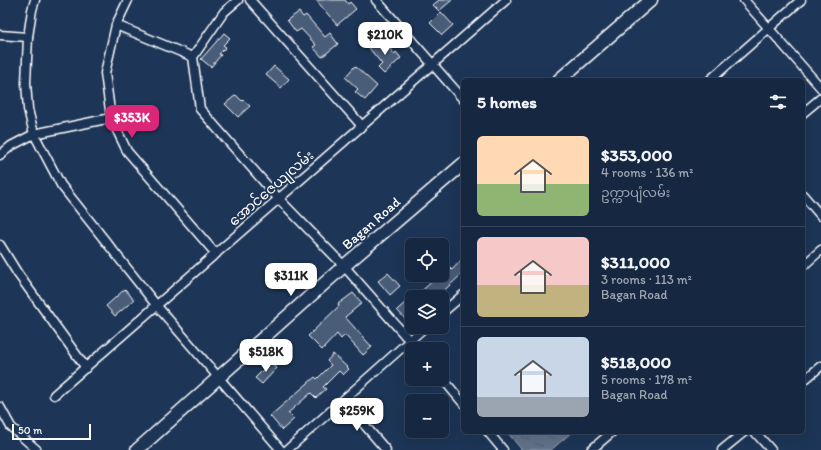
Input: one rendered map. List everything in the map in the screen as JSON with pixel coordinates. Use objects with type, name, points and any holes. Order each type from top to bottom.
[{"type":"street","points":[[35,0],[28,37],[26,90],[28,109],[34,134],[61,185],[157,306],[281,450]]},
{"type":"street","points":[[128,0],[116,25],[105,73],[111,118],[126,151],[216,254]]},
{"type":"street","points":[[238,0],[224,12],[193,56],[200,109],[279,199],[344,266],[410,340]]},
{"type":"street","points":[[250,0],[362,126]]},
{"type":"street","points":[[376,0],[461,96]]},
{"type":"street","name":"အောင်ဇေယျလမ်း","points":[[54,395],[506,0]]},
{"type":"street","points":[[561,78],[651,0]]},
{"type":"street","points":[[744,0],[821,88]]},
{"type":"street","points":[[712,78],[801,0]]},
{"type":"street","points":[[116,25],[193,56]]},
{"type":"street","points":[[0,35],[28,37]]},
{"type":"street","points":[[805,111],[821,98]]},
{"type":"street","points":[[0,155],[11,146],[34,134],[111,118]]},
{"type":"street","name":"Bagan Road","points":[[137,450],[344,266],[461,166]]},
{"type":"street","points":[[805,197],[821,216]]},
{"type":"street","points":[[0,245],[18,274],[86,368]]},
{"type":"street","points":[[805,264],[821,250]]},
{"type":"street","points":[[449,307],[461,297]]},
{"type":"street","points":[[287,450],[344,401],[417,334]]},
{"type":"street","points":[[805,379],[821,366]]},
{"type":"street","points":[[449,386],[461,401]]},
{"type":"street","points":[[344,401],[386,450]]},
{"type":"street","points":[[0,407],[11,427],[37,450]]},
{"type":"street","points":[[490,434],[504,450]]},
{"type":"street","points":[[591,450],[610,434]]},
{"type":"street","points":[[722,450],[742,434]]},
{"type":"street","points":[[757,434],[772,450]]},
{"type":"water","points":[[509,434],[570,434],[551,450],[522,450]]},
{"type":"building","points":[[316,0],[345,0],[348,4],[350,2],[356,9],[337,25]]},
{"type":"building","points":[[439,0],[452,0],[439,11],[433,5]]},
{"type":"building","points":[[299,12],[303,17],[306,15],[325,37],[330,33],[338,44],[322,57],[313,47],[316,45],[301,29],[296,32],[287,20]]},
{"type":"building","points":[[441,12],[453,25],[442,35],[430,23]]},
{"type":"building","points":[[224,33],[230,38],[223,45],[226,47],[219,54],[221,55],[211,67],[201,59]]},
{"type":"building","points":[[382,38],[394,54],[396,52],[401,58],[384,74],[378,68],[382,64],[369,48]]},
{"type":"building","points":[[274,66],[289,79],[281,88],[266,75]]},
{"type":"building","points":[[355,66],[377,86],[365,100],[355,92],[358,89],[345,77]]},
{"type":"building","points":[[236,95],[250,106],[238,117],[225,104]]},
{"type":"building","points":[[461,260],[461,275],[445,290],[423,290],[431,282],[449,282],[449,267],[452,270]]},
{"type":"building","points":[[388,273],[400,286],[390,295],[378,281]]},
{"type":"building","points":[[125,289],[134,300],[115,316],[106,306]]},
{"type":"building","points":[[353,293],[362,303],[345,317],[372,347],[363,355],[345,335],[341,339],[337,334],[322,350],[308,336],[339,306],[338,304]]},
{"type":"building","points":[[405,303],[405,319],[397,310]]},
{"type":"building","points":[[333,354],[349,369],[343,375],[339,371],[323,387],[326,389],[316,398],[311,393],[288,413],[294,419],[282,430],[270,416],[315,377],[317,379],[331,365],[327,361]]},
{"type":"building","points":[[271,362],[277,368],[262,384],[255,378]]}]
